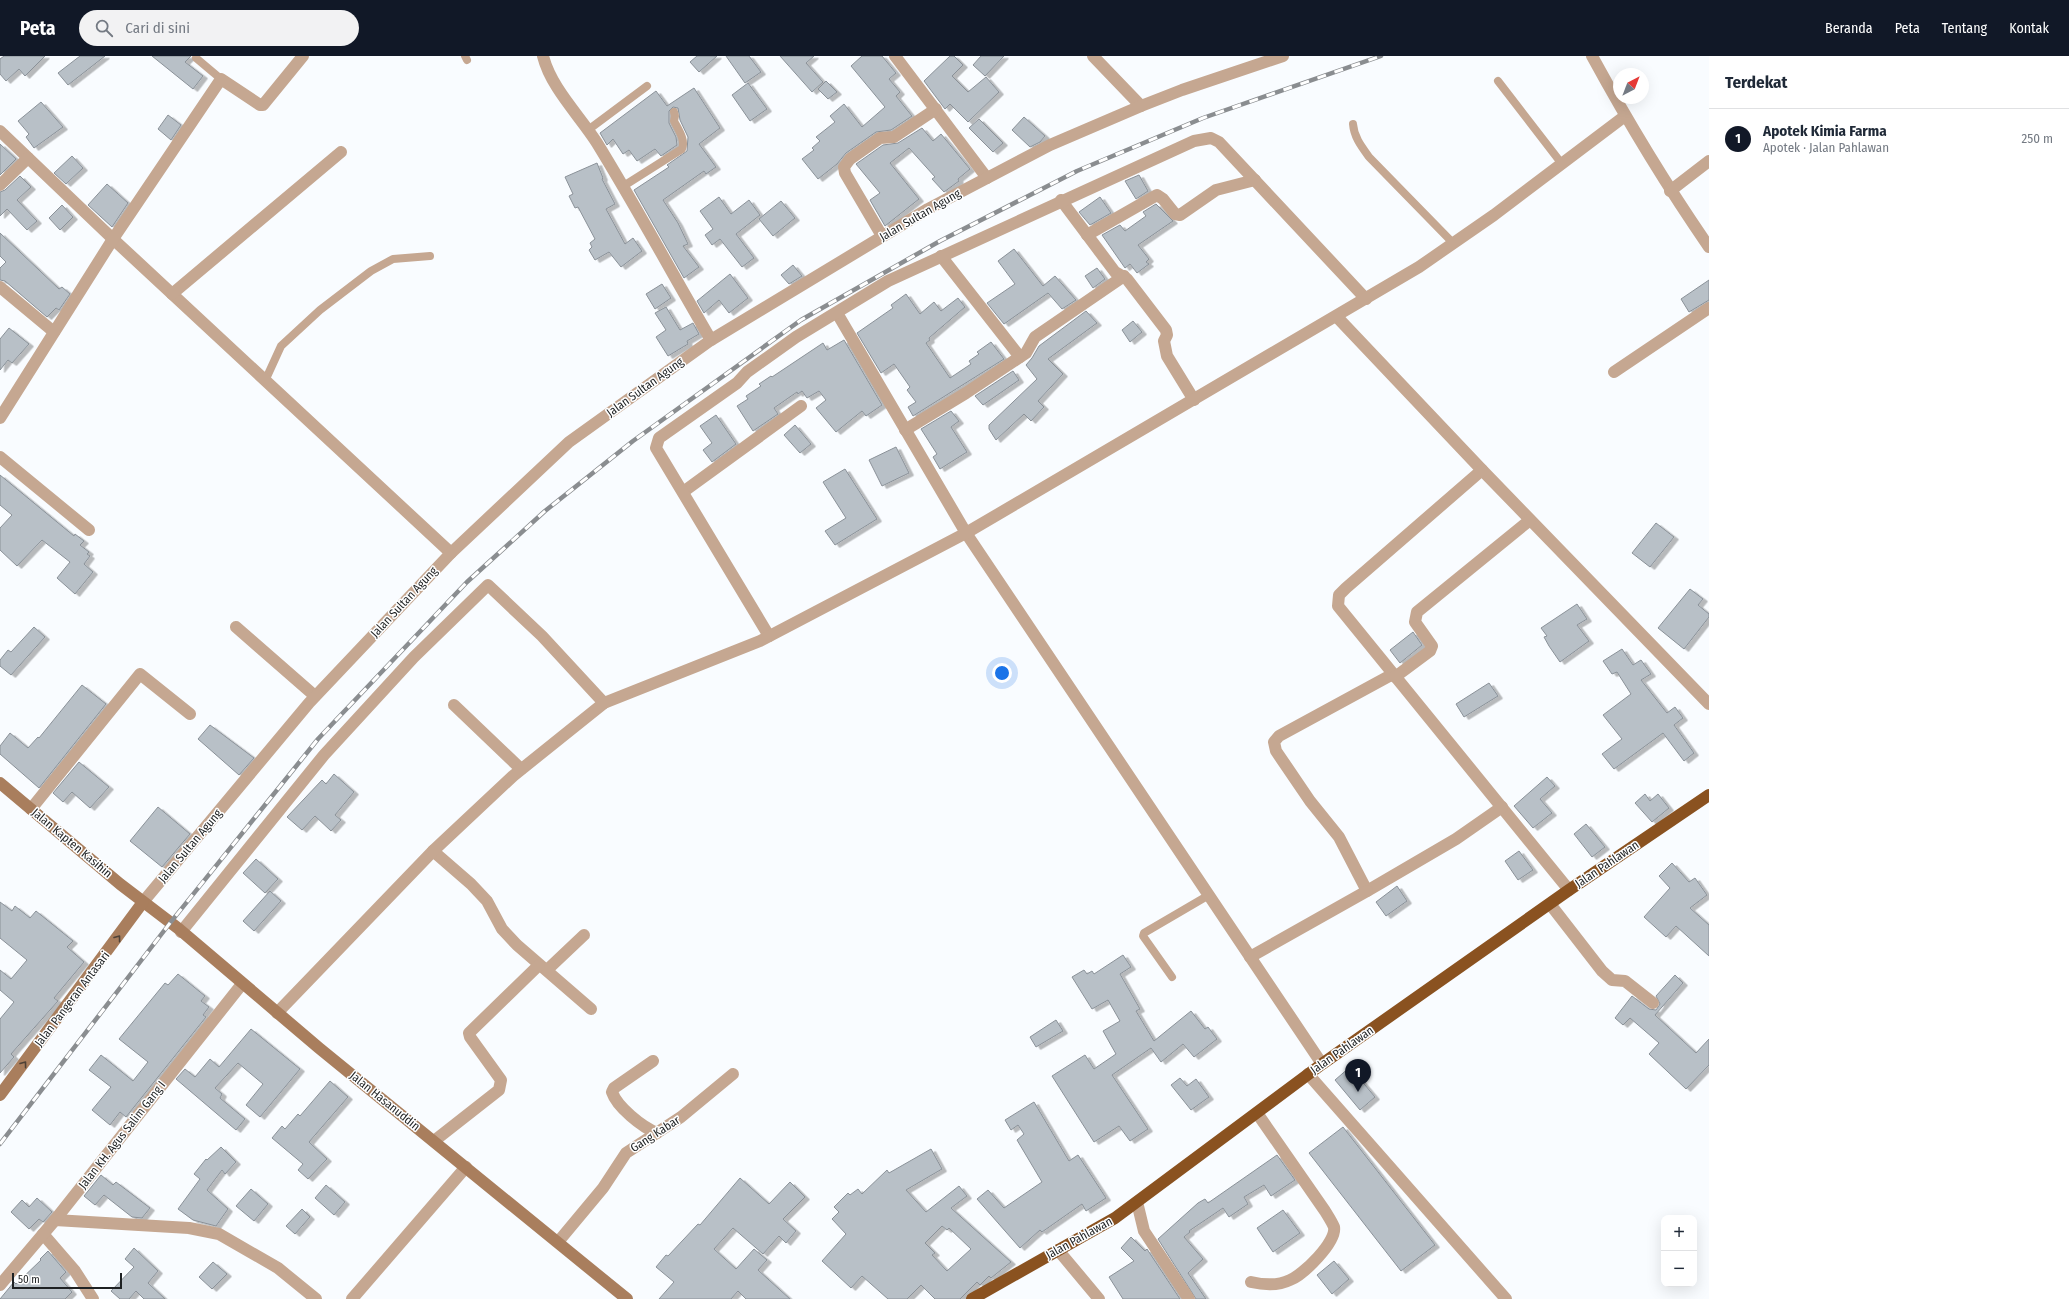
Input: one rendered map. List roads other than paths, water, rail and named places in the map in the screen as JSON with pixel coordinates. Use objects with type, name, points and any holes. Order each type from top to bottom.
[{"type":"highway","name":"Jalan Pahlawan","points":[[972,1299],[1115,1218],[1322,1064],[1569,890],[1709,794]]},
{"type":"main road","name":"Jalan Kapten Kasihin","points":[[0,783],[143,902]]},
{"type":"main road","name":"Jalan Hasanuddin","points":[[143,902],[627,1299]]},
{"type":"main road","name":"Jalan Pangeran Antasari","points":[[0,1095],[143,902]]},
{"type":"street","points":[[0,418],[113,240],[221,79],[260,105],[263,105],[303,56]]},
{"type":"street","points":[[543,56],[545,65],[559,89],[588,130],[710,340]]},
{"type":"street","points":[[895,56],[987,178]]},
{"type":"street","points":[[1093,56],[1140,106]]},
{"type":"street","name":"Jalan Sultan Agung","points":[[143,902],[315,696],[451,553],[569,442],[710,340],[882,236],[987,178],[1050,145],[1140,106],[1182,90],[1283,56]]},
{"type":"street","points":[[1592,56],[1625,116],[1670,191],[1709,247]]},
{"type":"street","points":[[882,236],[844,173],[844,167],[850,159],[880,138],[894,137],[936,109]]},
{"type":"street","points":[[277,1013],[432,851],[521,770],[604,703],[764,639],[966,533],[1337,317],[1454,244],[1625,116]]},
{"type":"street","points":[[0,130],[113,240],[451,553]]},
{"type":"street","points":[[764,639],[683,492],[656,448],[659,438],[737,383],[747,372],[796,337],[837,314],[888,281],[1061,200],[1194,141],[1211,138],[1219,142],[1366,299]]},
{"type":"street","points":[[172,294],[341,152]]},
{"type":"street","points":[[0,185],[28,158]]},
{"type":"street","points":[[1670,191],[1709,161]]},
{"type":"street","points":[[1087,235],[1157,195],[1163,199],[1175,214],[1180,215],[1216,190],[1254,180]]},
{"type":"street","points":[[1061,200],[1115,272],[1124,276],[1166,330],[1168,335],[1164,341],[1164,346],[1168,356],[1194,400]]},
{"type":"street","points":[[941,256],[1020,357]]},
{"type":"street","points":[[905,430],[966,394],[1020,357],[1029,349],[1035,337],[1124,276]]},
{"type":"street","points":[[0,287],[54,332]]},
{"type":"street","points":[[1614,372],[1709,308]]},
{"type":"street","points":[[837,314],[966,533],[1322,1064]]},
{"type":"street","points":[[1337,317],[1530,520],[1709,704]]},
{"type":"street","points":[[683,492],[801,406]]},
{"type":"street","points":[[0,457],[89,530]]},
{"type":"street","points":[[1482,470],[1339,595],[1338,606],[1569,890]]},
{"type":"street","points":[[1367,891],[1338,837],[1310,801],[1276,751],[1274,742],[1279,736],[1394,676],[1430,651],[1432,646],[1416,622],[1417,612],[1530,520]]},
{"type":"street","points":[[181,932],[324,755],[414,657],[488,584],[542,636],[604,703]]},
{"type":"street","points":[[236,626],[315,696]]},
{"type":"street","points":[[31,809],[140,674],[190,714]]},
{"type":"street","points":[[454,705],[521,770]]},
{"type":"street","points":[[1250,957],[1456,839],[1502,807]]},
{"type":"street","points":[[432,851],[471,884],[487,901],[502,928],[543,968],[592,1009]]},
{"type":"street","points":[[1550,904],[1608,977],[1612,980],[1625,981],[1653,1003]]},
{"type":"street","points":[[434,1141],[499,1090],[501,1080],[470,1037],[469,1033],[543,968],[584,935]]},
{"type":"street","name":"Jalan KH. Agus Salim Gang I","points":[[0,1285],[55,1220],[242,984]]},
{"type":"street","points":[[653,1061],[614,1088],[612,1092],[618,1102],[641,1125],[657,1133]]},
{"type":"street","name":"Gang Kabar","points":[[558,1242],[603,1188],[626,1153],[680,1117],[733,1074]]},
{"type":"street","points":[[1308,1074],[1506,1299]]},
{"type":"street","points":[[1251,1282],[1265,1286],[1290,1281],[1305,1271],[1326,1248],[1333,1236],[1334,1228],[1325,1211],[1257,1113]]},
{"type":"street","points":[[352,1299],[466,1167]]},
{"type":"street","points":[[1133,1204],[1144,1231],[1189,1299]]},
{"type":"street","points":[[55,1220],[189,1228],[219,1234],[278,1268],[316,1299]]},
{"type":"street","points":[[43,1234],[75,1271],[93,1299]]},
{"type":"street","points":[[1058,1250],[1099,1299]]},
{"type":"lane","points":[[196,58],[221,79]]},
{"type":"lane","points":[[1498,81],[1562,164]]},
{"type":"lane","points":[[588,130],[647,86]]},
{"type":"lane","points":[[622,187],[682,149],[684,145],[674,121],[674,112]]},
{"type":"lane","points":[[1353,124],[1354,132],[1359,143],[1369,157],[1454,244]]},
{"type":"lane","points":[[265,381],[281,346],[320,310],[371,271],[392,259],[430,256]]},
{"type":"lane","points":[[1172,977],[1143,936],[1144,933],[1209,895]]},
{"type":"railway","points":[[0,1144],[170,923],[318,739],[467,582],[545,511],[633,441],[801,320],[940,241],[1077,171],[1203,118],[1381,56]]},
{"type":"place","name":"Apotek Kimia Farma","points":[[1358,1092]]}]
